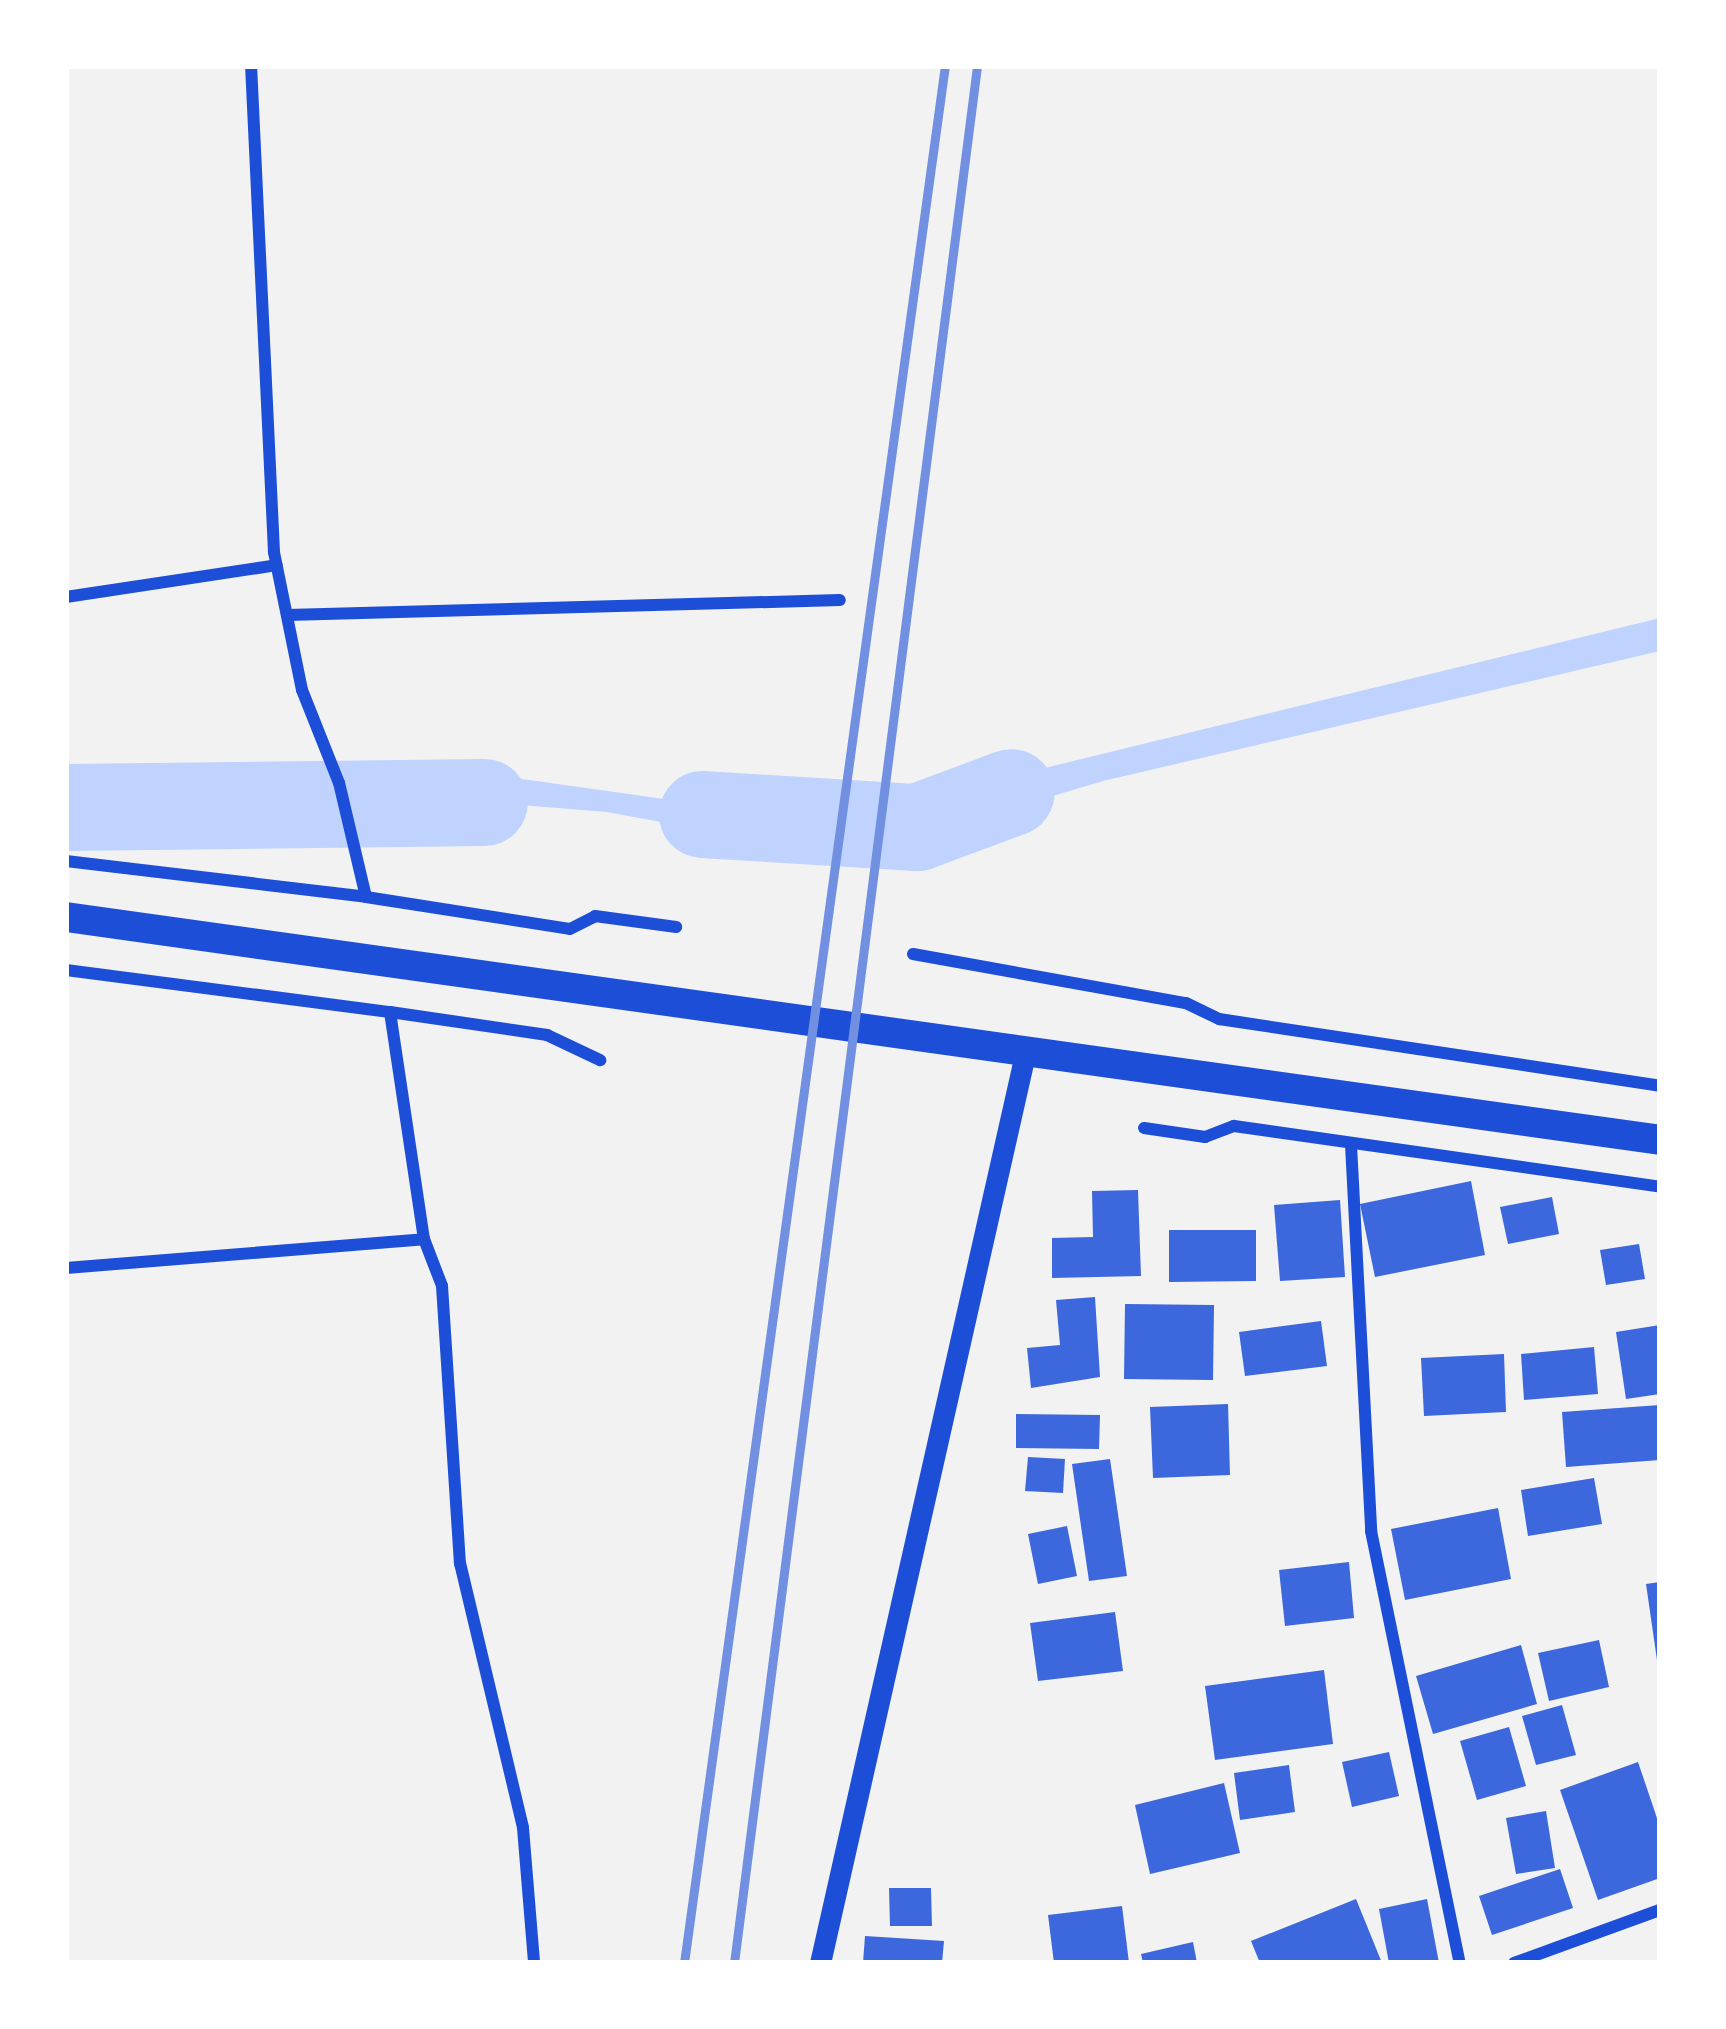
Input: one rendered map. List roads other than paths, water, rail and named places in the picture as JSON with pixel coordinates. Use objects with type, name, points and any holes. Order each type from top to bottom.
[{"type":"main road","points":[[66,917],[1660,1140]]},
{"type":"street","points":[[251,66],[277,565],[302,691],[339,783],[366,897]]},
{"type":"street","points":[[66,597],[277,565]]},
{"type":"street","points":[[287,614],[840,600]]},
{"type":"street","points":[[66,861],[366,897],[570,929],[595,916],[676,927]]},
{"type":"street","points":[[914,954],[1186,1003],[1220,1018],[1660,1086]]},
{"type":"street","points":[[66,970],[547,1035],[600,1060]]},
{"type":"street","points":[[390,1012],[424,1239],[442,1286],[460,1563],[524,1828],[534,1963]]},
{"type":"street","points":[[820,1963],[1026,1050]]},
{"type":"street","points":[[1144,1128],[1205,1137],[1234,1126],[1660,1187]]},
{"type":"street","points":[[1351,1145],[1371,1531],[1460,1963]]},
{"type":"street","points":[[66,1268],[424,1239]]},
{"type":"street","points":[[1514,1963],[1660,1910]]},
{"type":"water","points":[[1660,618],[1660,651],[1103,781],[898,842],[905,802]]},
{"type":"water","points":[[487,774],[728,808],[797,792],[826,794],[820,826],[785,822],[726,834],[607,812],[495,803],[369,815],[360,783]]},
{"type":"water","points":[[324,786],[331,816],[66,824],[66,794]]},
{"type":"waterway","points":[[702,814],[917,827],[1011,792]]},
{"type":"waterway","points":[[66,807],[484,802]]},
{"type":"railway","points":[[684,1963],[945,66]]},
{"type":"railway","points":[[734,1963],[977,66]]}]
